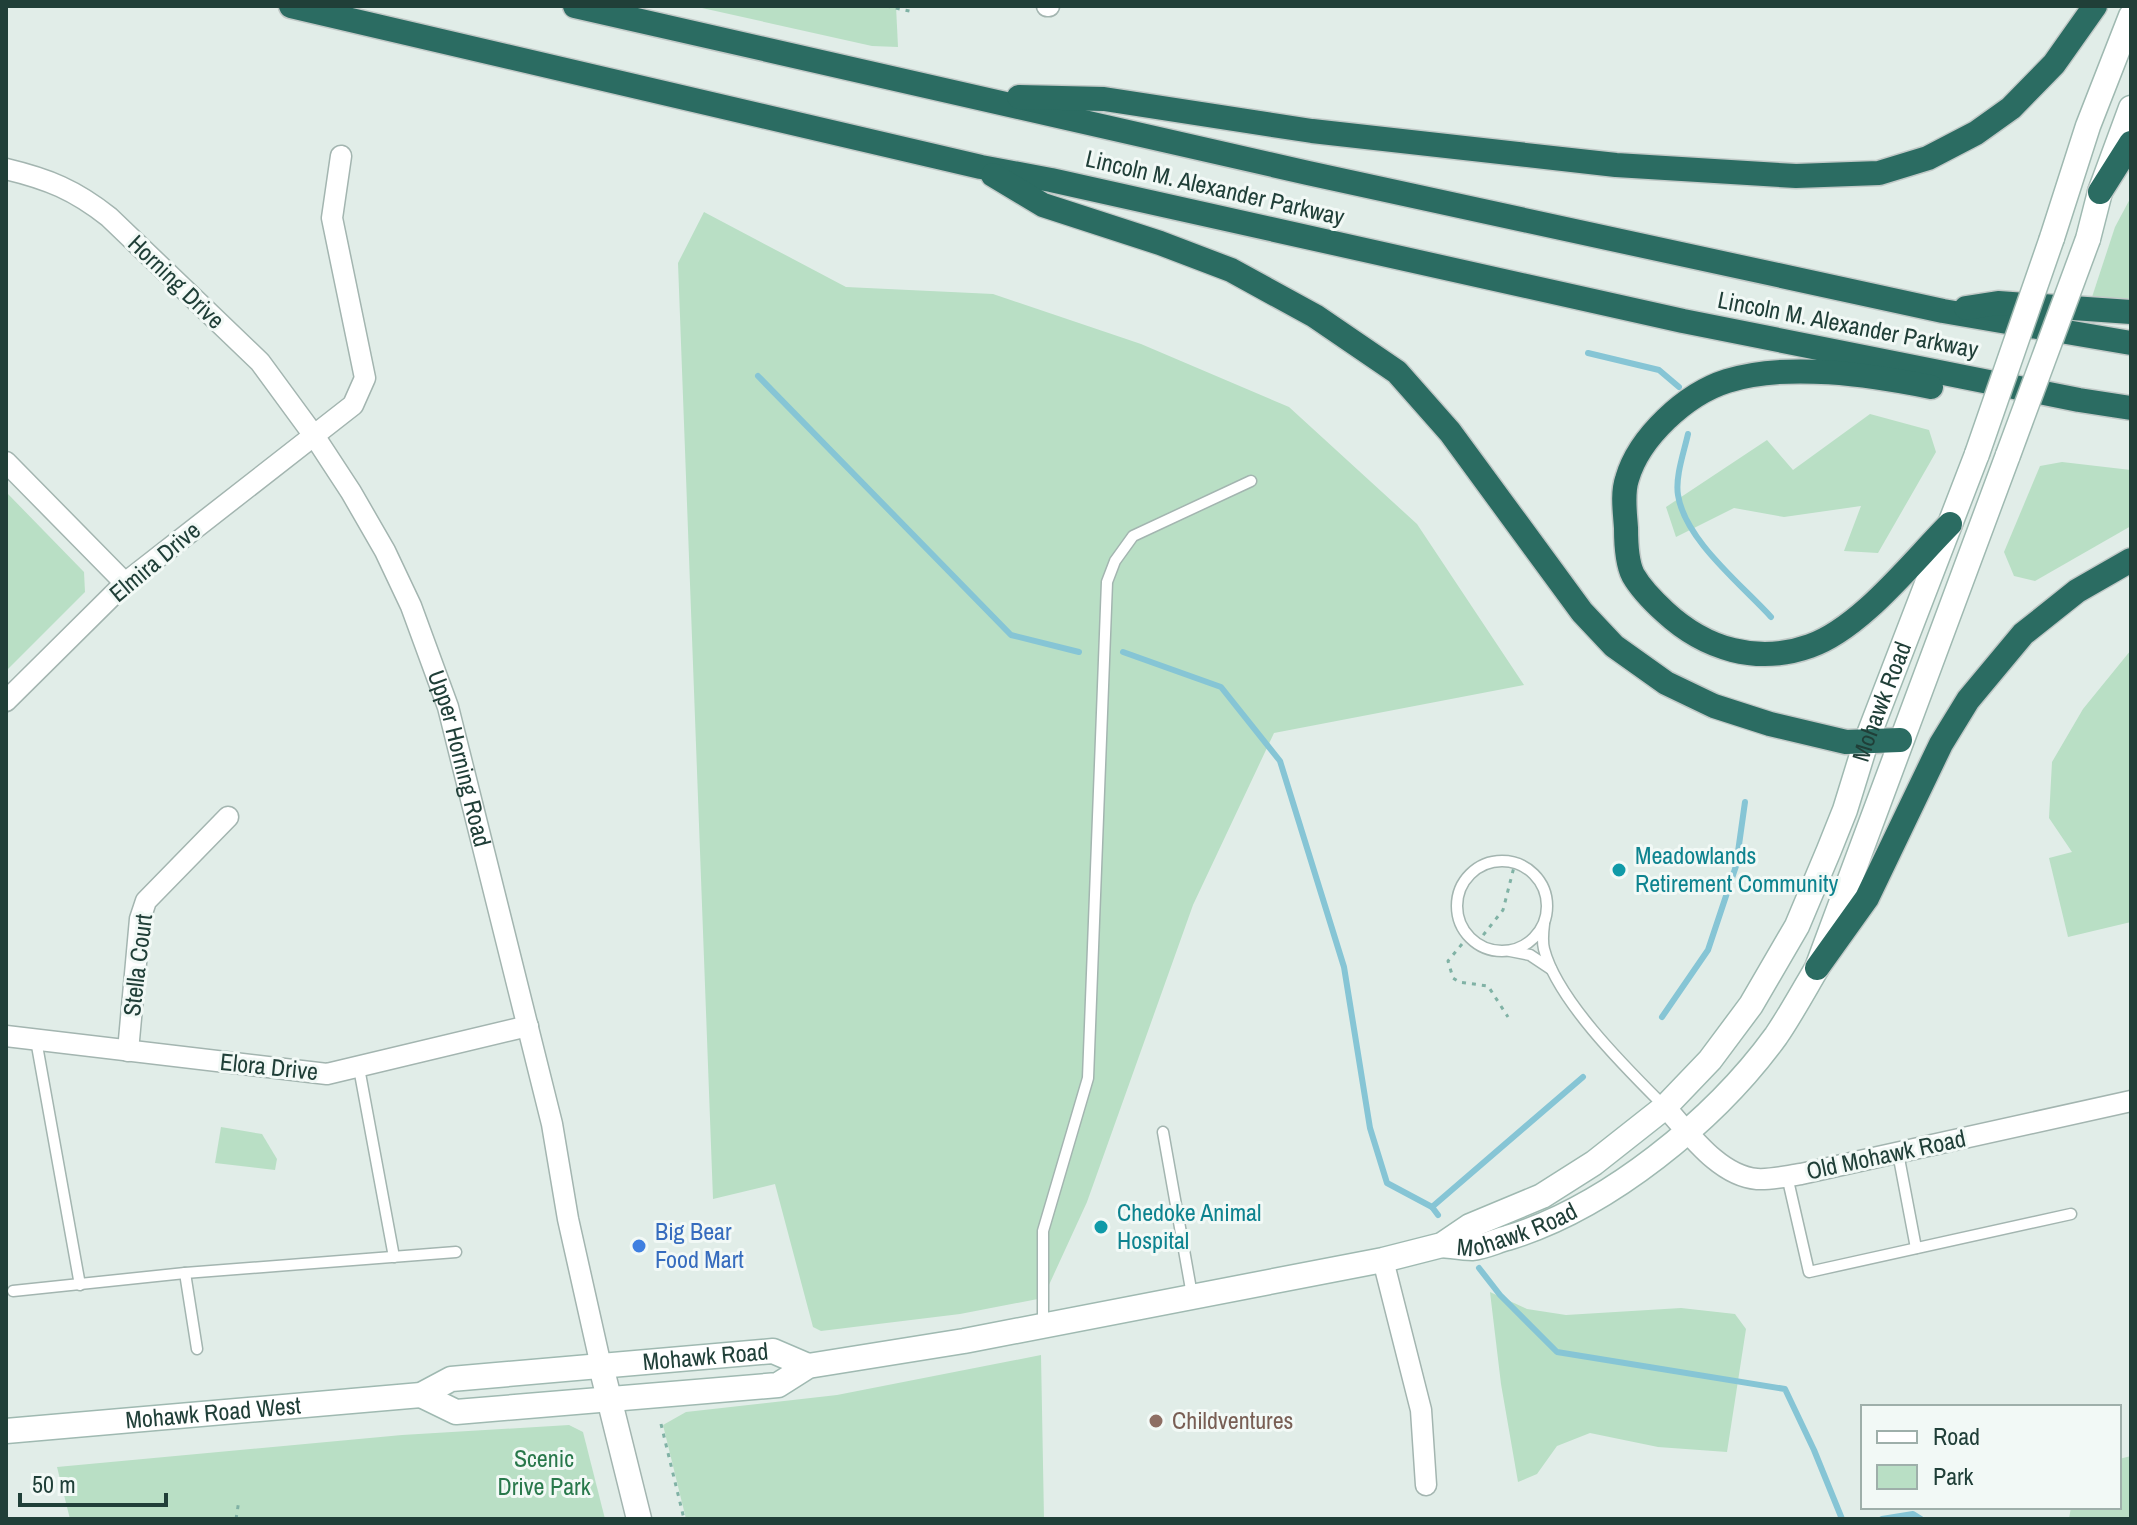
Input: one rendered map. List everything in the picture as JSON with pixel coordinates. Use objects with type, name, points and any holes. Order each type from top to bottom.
[{"type":"highway","name":"Lincoln M. Alexander Parkway","points":[[291,6],[981,167],[1683,321],[2131,408]]},
{"type":"highway","name":"Lincoln M. Alexander Parkway","points":[[575,6],[965,96],[1943,311],[2131,343]]},
{"type":"highway","points":[[965,96],[1104,99],[1328,133],[1616,165],[1796,176],[1879,173],[1928,158],[1976,133],[2011,108],[2054,64],[2095,6]]},
{"type":"highway","points":[[2100,192],[2131,143]]},
{"type":"highway","points":[[981,167],[1043,205],[1231,270],[1315,316],[1397,372],[1443,423],[1582,612],[1614,646],[1666,683],[1714,706],[1770,724],[1846,742],[1900,740]]},
{"type":"highway","points":[[1943,311],[1998,303],[2131,312]]},
{"type":"highway","points":[[1950,524],[1880,596],[1844,627],[1810,646],[1771,655],[1739,653],[1704,640],[1673,619],[1651,599],[1632,573],[1626,539],[1626,481],[1640,449],[1666,421],[1695,397],[1726,381],[1765,373],[1824,373],[1910,383],[2043,407],[2079,400]]},
{"type":"highway","points":[[1817,968],[1867,898],[1941,744],[1968,700],[2023,634],[2077,591],[2131,560]]},
{"type":"main road","name":"Mohawk Road","points":[[1442,1245],[1470,1226],[1524,1205],[1559,1186],[1594,1163],[1665,1107],[1710,1060],[1751,1005],[1797,926],[1845,810],[1866,742],[1977,454],[2088,126],[2131,16]]},
{"type":"main road","name":"Mohawk Road","points":[[610,1400],[778,1385],[808,1366],[1043,1326],[1383,1260],[1442,1245],[1474,1248],[1557,1220],[1606,1193],[1687,1131],[1731,1090],[1776,1036],[1817,968],[2088,239],[2100,192],[2131,108]]},
{"type":"main road","name":"Mohawk Road","points":[[601,1366],[773,1351],[808,1366]]},
{"type":"main road","name":"Mohawk Road West","points":[[6,1431],[421,1395],[451,1379],[601,1366]]},
{"type":"main road","name":"Upper Horning Road","points":[[601,1366],[639,1519]]},
{"type":"main road","points":[[421,1395],[456,1412],[610,1400]]},
{"type":"street","points":[[315,437],[353,405],[365,378],[332,218],[341,156]]},
{"type":"street","name":"Horning Drive","points":[[6,169],[58,184],[85,198],[109,217],[260,362],[315,437]]},
{"type":"street","name":"Elmira Drive","points":[[6,701],[125,583],[315,437]]},
{"type":"street","name":"Upper Horning Road","points":[[315,437],[385,551],[422,633],[448,707],[552,1124],[568,1219],[601,1366]]},
{"type":"street","points":[[6,462],[125,583]]},
{"type":"street","name":"Stella Court","points":[[128,1051],[140,919],[146,901],[228,817]]},
{"type":"street","name":"Elora Drive","points":[[6,1036],[327,1074],[528,1026]]},
{"type":"street","name":"Old Mohawk Road","points":[[1665,1107],[1712,1158],[1730,1171],[1756,1179],[1787,1176],[1898,1153],[2131,1101]]},
{"type":"street","points":[[1383,1260],[1421,1410],[1426,1485]]},
{"type":"lane","points":[[1043,1326],[1043,1231],[1088,1078],[1107,582],[1115,561],[1133,536],[1251,481]]},
{"type":"lane","points":[[1551,969],[1530,955],[1487,949],[1463,929],[1457,914],[1457,898],[1462,884],[1473,871],[1492,861],[1515,863],[1536,876],[1545,891],[1547,907],[1543,945],[1562,989],[1623,1065],[1665,1107]]},
{"type":"lane","points":[[1508,951],[1523,946],[1536,936],[1544,922]]},
{"type":"lane","points":[[35,1038],[80,1285]]},
{"type":"lane","points":[[359,1068],[394,1257]]},
{"type":"lane","points":[[1163,1132],[1192,1297]]},
{"type":"lane","points":[[1898,1153],[1916,1248]]},
{"type":"lane","points":[[1787,1176],[1809,1272],[2071,1214]]},
{"type":"lane","points":[[13,1291],[185,1273],[456,1252]]},
{"type":"lane","points":[[185,1273],[197,1349]]},
{"type":"path","points":[[886,6],[914,12]]},
{"type":"path","points":[[1477,943],[1503,910],[1515,863]]},
{"type":"path","points":[[1462,944],[1448,961],[1453,978],[1459,982],[1488,986],[1508,1017]]},
{"type":"path","points":[[661,1424],[684,1519]]},
{"type":"path","points":[[236,1519],[239,1500]]},
{"type":"green space","points":[[693,6],[896,6],[898,47],[872,46]]},
{"type":"green space","points":[[2131,197],[2131,300],[2092,297],[2115,227]]},
{"type":"green space","points":[[704,212],[846,287],[993,294],[1141,344],[1289,407],[1417,524],[1524,685],[1274,733],[1193,905],[1087,1202],[1043,1298],[960,1314],[821,1331],[813,1327],[775,1184],[713,1199],[678,263]]},
{"type":"green space","points":[[1870,414],[1929,430],[1936,452],[1878,553],[1844,551],[1861,506],[1784,517],[1734,508],[1676,537],[1666,507],[1767,440],[1793,470]]},
{"type":"green space","points":[[2062,462],[2131,470],[2131,526],[2035,581],[2014,576],[2004,552],[2040,466]]},
{"type":"green space","points":[[6,492],[84,572],[85,592],[6,671]]},
{"type":"green space","points":[[2131,650],[2131,922],[2068,937],[2049,858],[2072,852],[2049,818],[2052,762],[2083,709]]},
{"type":"green space","points":[[221,1127],[262,1134],[277,1159],[275,1170],[215,1163]]},
{"type":"green space","points":[[1490,1292],[1527,1309],[1566,1315],[1681,1308],[1735,1314],[1746,1329],[1727,1452],[1658,1447],[1590,1433],[1557,1446],[1537,1474],[1518,1482],[1501,1384]]},
{"type":"green space","points":[[1041,1355],[1044,1519],[686,1519],[663,1425],[686,1412],[837,1395]]},
{"type":"green space","name":"Scenic Drive Park","points":[[569,1425],[583,1432],[605,1519],[70,1519],[57,1467],[402,1435]]},
{"type":"green space","points":[[2131,1456],[2131,1519],[2069,1519],[2071,1509],[2121,1509],[2121,1458]]},
{"type":"waterway","points":[[1588,353],[1659,370],[1679,387]]},
{"type":"waterway","points":[[758,376],[1011,635],[1079,652]]},
{"type":"waterway","points":[[1688,434],[1678,480],[1683,512],[1703,545],[1771,617]]},
{"type":"waterway","points":[[1123,652],[1221,687],[1280,761],[1344,967],[1370,1128],[1387,1183],[1432,1207],[1438,1215]]},
{"type":"waterway","points":[[1662,1017],[1708,950],[1736,866],[1745,802]]},
{"type":"waterway","points":[[1432,1207],[1583,1077]]},
{"type":"waterway","points":[[1479,1268],[1500,1295],[1557,1352],[1785,1389],[1842,1519]]},
{"type":"waterway","points":[[1882,1519],[1913,1514],[1921,1519]]},
{"type":"place","name":"Meadowlands Retirement Community","points":[[1619,870]]},
{"type":"place","name":"Chedoke Animal Hospital","points":[[1101,1227]]},
{"type":"place","name":"Big Bear Food Mart","points":[[639,1246]]},
{"type":"place","name":"Childventures","points":[[1156,1421]]}]
